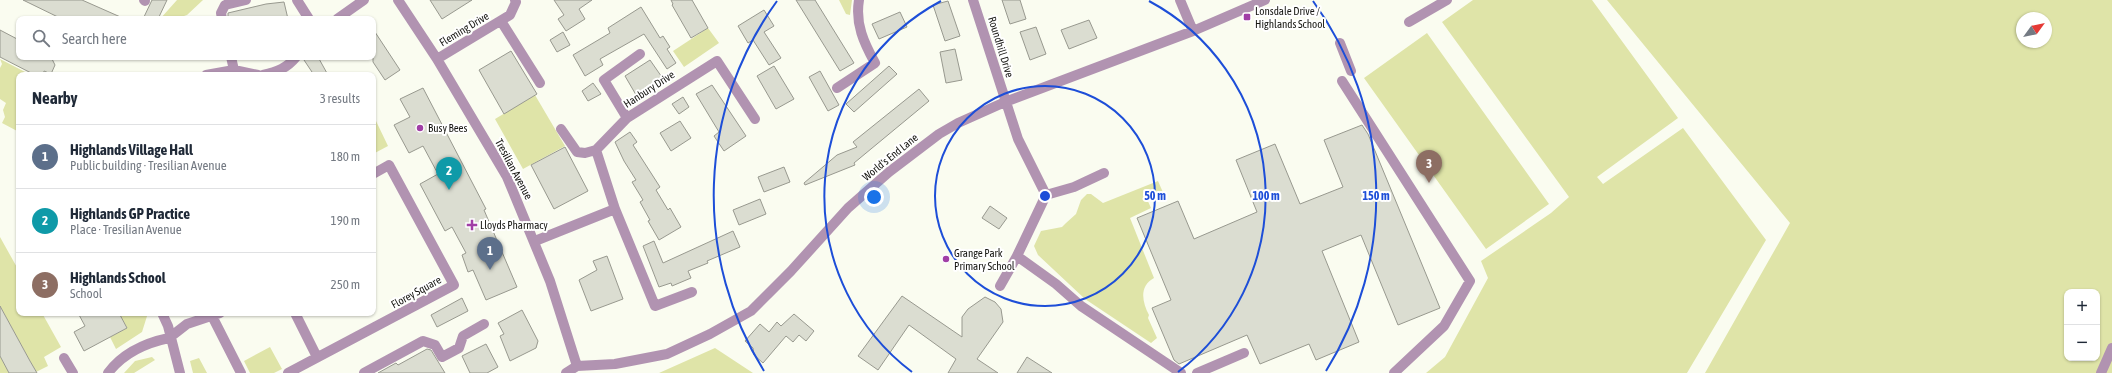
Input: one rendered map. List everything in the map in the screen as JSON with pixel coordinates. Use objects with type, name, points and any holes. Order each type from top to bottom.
[{"type":"street","points":[[222,16],[221,11],[225,5],[246,0]]},
{"type":"street","points":[[296,0],[307,16]]},
{"type":"street","points":[[340,16],[364,0]]},
{"type":"street","name":"Tresilian Avenue","points":[[398,0],[436,59],[507,177],[535,240],[550,281],[577,366]]},
{"type":"street","name":"Fleming Drive","points":[[436,59],[510,15],[516,2],[515,0]]},
{"type":"street","points":[[837,88],[875,63],[862,38],[859,24],[859,0]]},
{"type":"street","name":"Roundhill Drive","points":[[973,0],[1018,139],[1046,195]]},
{"type":"street","points":[[1180,0],[1193,31]]},
{"type":"street","name":"World's End Lane","points":[[566,373],[577,366],[615,364],[667,354],[710,334],[751,310],[791,271],[848,208],[889,172],[938,134],[958,123],[1005,102],[1193,31],[1265,0]]},
{"type":"street","points":[[1409,22],[1447,0]]},
{"type":"street","points":[[501,21],[540,83]]},
{"type":"street","points":[[1340,43],[1351,71]]},
{"type":"street","points":[[627,118],[604,80],[640,54]]},
{"type":"street","points":[[232,60],[234,70]]},
{"type":"street","points":[[274,72],[289,66],[294,60]]},
{"type":"street","name":"Hanbury Drive","points":[[596,150],[627,118],[717,61],[755,119]]},
{"type":"street","points":[[223,72],[234,70],[244,72]]},
{"type":"street","points":[[1342,80],[1470,281],[1444,326],[1394,373]]},
{"type":"street","points":[[561,129],[577,152],[585,153],[596,150],[614,209],[635,255],[655,306],[692,292]]},
{"type":"street","name":"Florey Square","points":[[317,357],[386,322],[454,284],[389,165],[376,172]]},
{"type":"street","points":[[1000,286],[1017,256],[1046,195],[1074,187],[1104,173]]},
{"type":"street","points":[[535,240],[614,209]]},
{"type":"street","points":[[1017,256],[1056,284],[1081,306],[1181,373]]},
{"type":"street","points":[[163,316],[168,326],[180,373]]},
{"type":"street","points":[[108,373],[119,360],[131,352],[152,341],[170,338],[187,324],[210,316]]},
{"type":"street","points":[[217,316],[242,373]]},
{"type":"street","points":[[288,373],[317,357],[296,316]]},
{"type":"street","points":[[364,373],[423,341],[435,345],[442,357],[459,348],[463,336],[484,324]]},
{"type":"street","points":[[2101,373],[2112,348]]},
{"type":"street","points":[[1197,373],[1244,354]]},
{"type":"street","points":[[64,358],[73,373]]},
{"type":"green space","points":[[177,0],[203,0],[187,15],[163,16]]},
{"type":"green space","points":[[839,0],[852,0],[850,15],[846,14]]},
{"type":"green space","points":[[1473,0],[1592,0],[1678,118],[1597,177],[1603,184],[1683,128],[1766,240],[1687,373],[1426,373],[1445,357],[1488,278],[1481,261],[1551,213],[1569,197],[1442,22]]},
{"type":"green space","points":[[1607,0],[2112,0],[2112,373],[1705,373],[1790,223]]},
{"type":"green space","points":[[708,28],[719,43],[684,67],[673,51]]},
{"type":"green space","points":[[1427,33],[1549,204],[1486,249],[1364,78]]},
{"type":"green space","points":[[0,59],[25,72],[16,72],[16,130],[2,123],[5,117],[3,110],[6,103],[0,99],[0,68],[2,64]]},
{"type":"green space","points":[[535,95],[565,146],[523,169],[495,119]]},
{"type":"green space","points":[[376,121],[388,146],[376,152]]},
{"type":"green space","points":[[1158,181],[1165,197],[1158,199],[1155,193],[1146,197],[1151,208],[1130,218],[1154,278],[1146,285],[1143,295],[1149,315],[1148,318],[1157,338],[1151,343],[1085,299],[1038,255],[1034,246],[1041,231],[1062,227],[1076,214],[1081,200],[1087,194],[1091,194],[1103,203]]},
{"type":"green space","points":[[0,237],[16,266],[16,316],[44,316],[61,347],[44,357],[48,366],[36,372],[0,306]]},
{"type":"green space","points":[[121,316],[147,316],[142,332],[116,349],[110,337],[127,328]]},
{"type":"green space","points":[[270,347],[282,369],[274,373],[250,373],[244,361]]},
{"type":"green space","points":[[715,348],[753,373],[659,373]]},
{"type":"green space","points":[[0,356],[9,373],[0,373]]},
{"type":"green space","points":[[152,357],[155,360],[134,373],[124,373],[135,361]]},
{"type":"green space","points":[[199,358],[207,373],[193,373],[190,361]]},
{"type":"building","points":[[23,0],[82,0],[118,16],[56,16]]},
{"type":"building","points":[[152,0],[167,0],[159,16],[144,16]]},
{"type":"building","points":[[430,0],[472,0],[442,19]]},
{"type":"building","points":[[554,0],[592,0],[579,9],[585,19],[566,31],[558,19],[564,15]]},
{"type":"building","points":[[671,0],[692,0],[708,28],[691,38],[672,5]]},
{"type":"building","points":[[796,0],[815,0],[854,63],[840,71]]},
{"type":"building","points":[[1002,0],[1020,0],[1026,19],[1010,24]]},
{"type":"building","points":[[948,1],[960,36],[945,41],[933,5]]},
{"type":"building","points":[[284,2],[287,16],[228,16],[228,13],[266,4]]},
{"type":"building","points":[[641,7],[660,38],[663,36],[670,47],[667,49],[676,63],[667,69],[644,34],[600,59],[603,65],[585,76],[573,55],[610,33],[608,28]]},
{"type":"building","points":[[764,10],[774,26],[764,32],[781,58],[769,65],[753,40],[748,43],[738,26]]},
{"type":"building","points":[[900,12],[907,27],[879,39],[872,24]]},
{"type":"building","points":[[1089,20],[1097,38],[1069,49],[1061,30]]},
{"type":"building","points":[[1036,27],[1046,54],[1030,60],[1020,32]]},
{"type":"building","points":[[0,30],[16,38],[16,60],[52,60],[55,65],[52,72],[29,72],[0,57]]},
{"type":"building","points":[[563,32],[570,45],[557,52],[550,40]]},
{"type":"building","points":[[376,34],[400,70],[385,80],[373,60],[376,60]]},
{"type":"building","points":[[955,49],[962,80],[946,83],[940,52]]},
{"type":"building","points":[[511,51],[537,94],[504,114],[479,70]]},
{"type":"building","points":[[304,60],[320,60],[326,72],[312,72]]},
{"type":"building","points":[[650,60],[666,83],[639,100],[625,76]]},
{"type":"building","points":[[774,66],[794,99],[776,109],[757,76]]},
{"type":"building","points":[[889,66],[897,74],[854,112],[846,104]]},
{"type":"building","points":[[820,71],[839,105],[828,111],[809,77]]},
{"type":"building","points":[[593,83],[601,94],[588,101],[582,91]]},
{"type":"building","points":[[712,85],[746,136],[724,151],[714,136],[719,132],[696,94]]},
{"type":"building","points":[[423,88],[486,209],[484,210],[517,287],[486,300],[473,270],[468,272],[462,255],[466,253],[452,227],[445,231],[420,184],[438,174],[423,146],[409,153],[394,125],[410,117],[400,99]]},
{"type":"building","points":[[919,89],[929,101],[854,163],[855,165],[805,185],[804,183],[837,155],[857,147],[853,142]]},
{"type":"building","points":[[683,97],[689,107],[679,114],[672,104]]},
{"type":"building","points":[[680,121],[691,138],[671,151],[660,133]]},
{"type":"building","points":[[1362,125],[1368,134],[1440,308],[1398,325],[1361,235],[1322,251],[1359,342],[1316,360],[1309,344],[1260,364],[1247,335],[1179,364],[1174,360],[1152,308],[1171,300],[1137,218],[1178,201],[1194,239],[1257,212],[1236,160],[1275,144],[1300,204],[1343,187],[1324,140]]},
{"type":"building","points":[[630,132],[637,142],[633,145],[660,187],[656,190],[668,210],[670,208],[681,227],[659,240],[648,221],[650,220],[640,202],[643,200],[632,182],[636,180],[624,161],[615,142]]},
{"type":"building","points":[[565,147],[588,191],[554,209],[531,165]]},
{"type":"building","points":[[784,167],[790,182],[764,192],[758,177]]},
{"type":"building","points":[[760,199],[766,214],[739,225],[733,210]]},
{"type":"building","points":[[990,206],[1007,218],[999,229],[982,218]]},
{"type":"building","points":[[733,231],[740,247],[688,271],[691,278],[672,286],[671,283],[659,287],[643,246],[654,241],[663,263]]},
{"type":"building","points":[[607,256],[623,299],[591,311],[579,280],[597,270],[593,261]]},
{"type":"building","points":[[902,296],[962,337],[962,317],[968,309],[985,297],[995,302],[1001,309],[1003,322],[977,359],[998,373],[948,373],[956,359],[909,325],[878,370],[858,356]]},
{"type":"building","points":[[462,298],[468,311],[437,327],[431,315]]},
{"type":"building","points":[[0,306],[37,373],[9,373],[0,356]]},
{"type":"building","points":[[522,310],[538,341],[536,348],[510,361],[500,336],[504,334],[498,323]]},
{"type":"building","points":[[794,314],[814,331],[806,341],[799,335],[793,342],[786,336],[763,363],[754,355],[753,348],[745,341],[760,324],[769,332],[777,322],[781,326]]},
{"type":"building","points":[[80,316],[121,316],[127,328],[84,351],[74,332],[85,326]]},
{"type":"building","points":[[486,344],[498,367],[487,373],[470,373],[462,356]]},
{"type":"building","points":[[427,349],[431,350],[445,373],[378,373],[396,363],[398,365]]},
{"type":"building","points":[[1027,357],[1052,373],[1017,373]]},
{"type":"place","name":"Lonsdale Drive / Highlands School","points":[[1247,17]]},
{"type":"place","name":"Busy Bees","points":[[420,128]]},
{"type":"place","name":"Highlands School","points":[[1429,183]]},
{"type":"place","name":"Highlands GP Practice","points":[[449,190]]},
{"type":"place","name":"Lloyds Pharmacy","points":[[472,225]]},
{"type":"place","name":"Grange Park Primary School","points":[[946,259]]},
{"type":"place","name":"Highlands Village Hall","points":[[490,270]]}]
